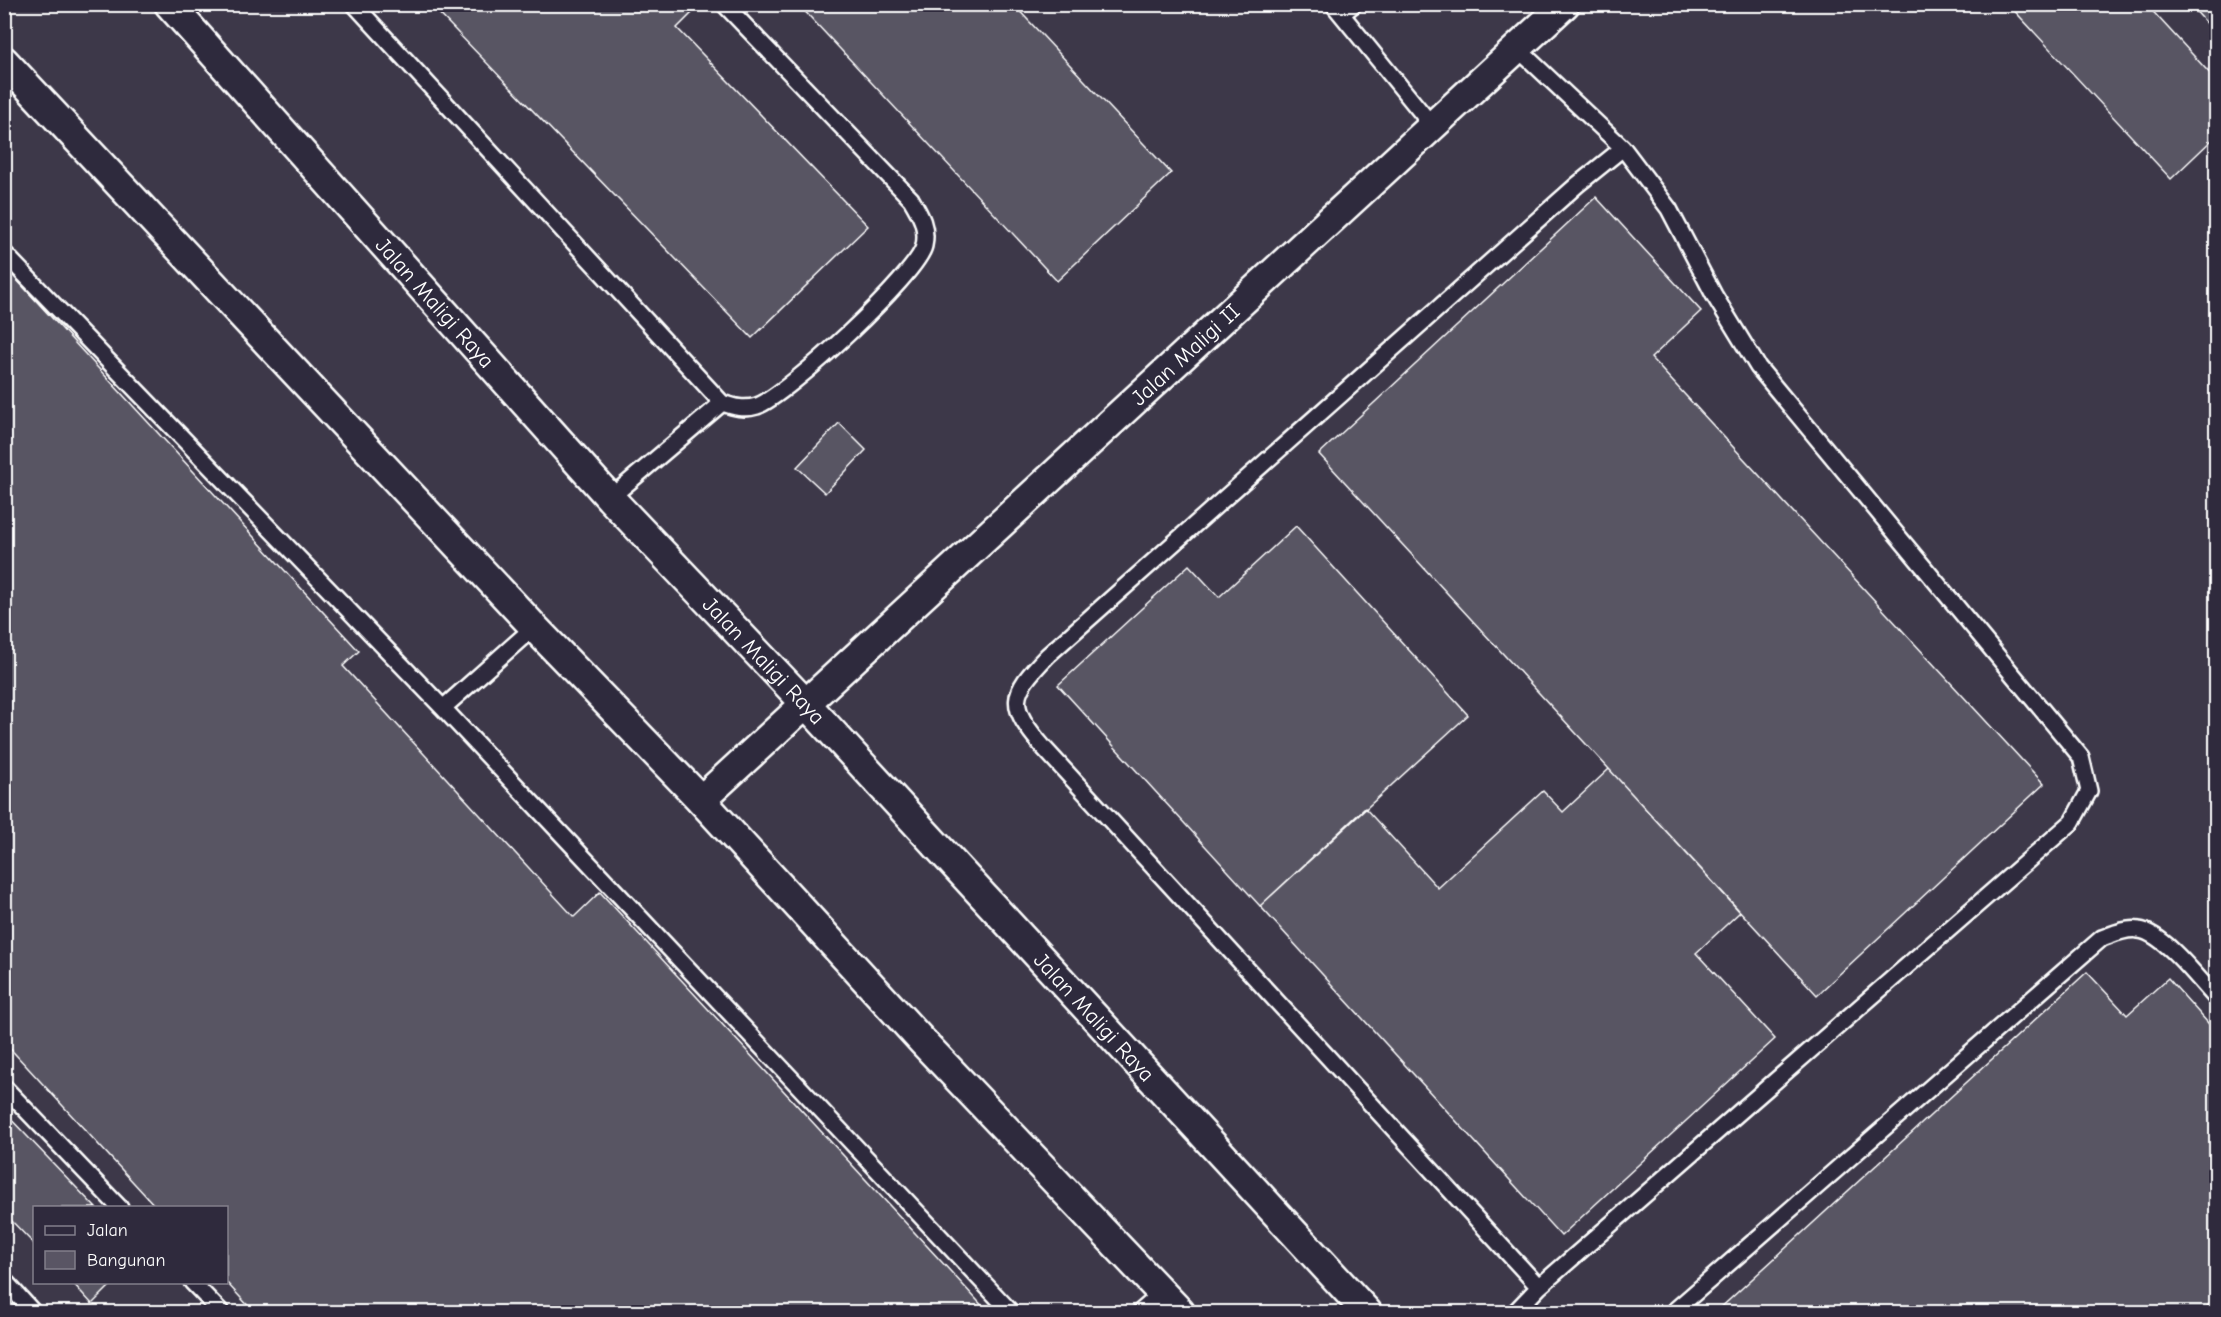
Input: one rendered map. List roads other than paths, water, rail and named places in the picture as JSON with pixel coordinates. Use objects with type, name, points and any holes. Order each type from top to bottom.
[{"type":"street","name":"Jalan Maligi Raya","points":[[168,4],[610,498],[807,705],[1367,1312]]},
{"type":"street","name":"Jalan Maligi II","points":[[701,800],[1434,128],[1565,4]]},
{"type":"street","points":[[4,61],[534,627],[701,800],[923,1042],[1171,1303]]},
{"type":"lane","points":[[354,4],[722,403],[740,409],[773,399],[837,343],[913,267],[924,246],[924,220],[911,199],[724,4]]},
{"type":"lane","points":[[1343,8],[1434,128]]},
{"type":"lane","points":[[1515,1312],[1539,1287],[2072,822],[2089,791],[2081,757],[1758,367],[1714,295],[1669,209],[1623,148],[1517,48]]},
{"type":"lane","points":[[1539,1287],[1044,748],[1023,724],[1016,705],[1023,681],[1048,655],[1577,185],[1623,148]]},
{"type":"lane","points":[[4,253],[443,708],[1011,1312]]},
{"type":"lane","points":[[610,498],[722,403]]},
{"type":"lane","points":[[443,708],[534,627]]},
{"type":"lane","points":[[1673,1312],[2102,938],[2124,930],[2139,930],[2157,936],[2217,998]]},
{"type":"lane","points":[[4,1087],[118,1206]]},
{"type":"lane","points":[[4,1280],[33,1312]]},
{"type":"lane","points":[[194,1284],[221,1312]]},
{"type":"lane","points":[[1140,1312],[1171,1303]]}]
